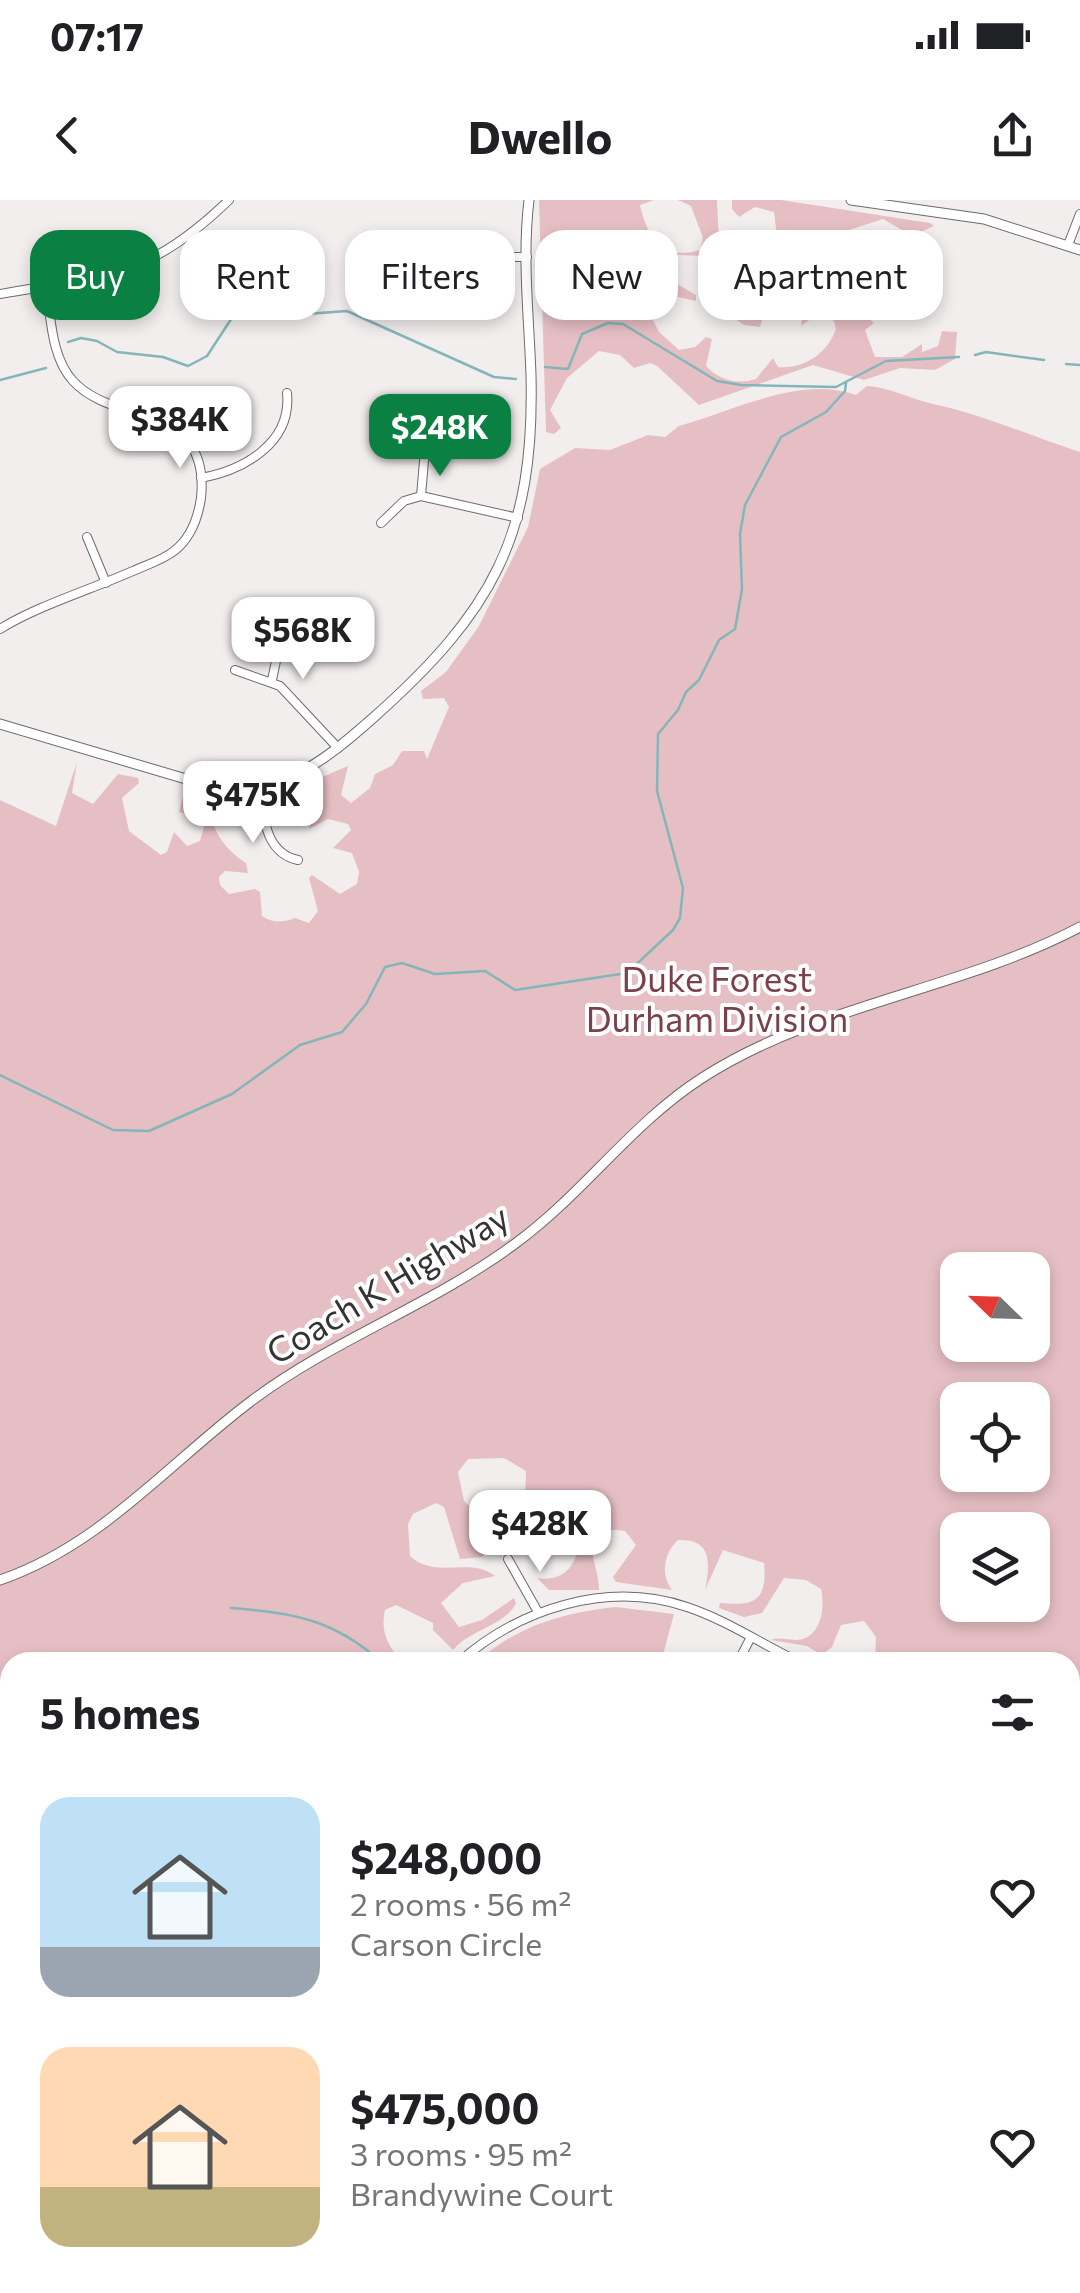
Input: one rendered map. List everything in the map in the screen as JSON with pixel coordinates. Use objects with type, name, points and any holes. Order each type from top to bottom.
[{"type":"street","points":[[160,256],[188,239],[229,200]]},
{"type":"street","points":[[0,724],[213,787],[258,788],[299,776],[338,748],[451,644],[488,590],[518,518],[531,419],[529,200]]},
{"type":"street","points":[[851,200],[984,219],[1080,249]]},
{"type":"street","points":[[1068,245],[1080,214]]},
{"type":"street","points":[[515,257],[527,257]]},
{"type":"street","points":[[0,294],[30,289]]},
{"type":"street","points":[[0,629],[164,558],[186,540],[198,517],[201,478],[191,449],[166,422],[90,396],[69,377],[58,353],[52,320]]},
{"type":"street","points":[[201,478],[235,470],[272,442],[289,412],[287,393]]},
{"type":"street","points":[[421,496],[427,426]]},
{"type":"street","points":[[381,523],[404,501],[421,496],[518,518]]},
{"type":"street","points":[[87,537],[106,583]]},
{"type":"street","points":[[272,680],[280,642]]},
{"type":"street","points":[[235,670],[272,680],[338,748]]},
{"type":"street","points":[[258,788],[275,848],[284,857],[298,860]]},
{"type":"street","name":"Coach K Highway","points":[[0,1580],[55,1557],[100,1528],[235,1414],[294,1371],[517,1242],[666,1103],[714,1070],[817,1026],[1034,950],[1080,927]]},
{"type":"street","points":[[508,1559],[538,1612]]},
{"type":"street","points":[[471,1652],[490,1637],[538,1612],[605,1598],[663,1601],[709,1616],[781,1652]]},
{"type":"street","points":[[743,1652],[750,1637]]},
{"type":"green space","points":[[539,200],[654,200],[640,205],[649,230],[540,230]]},
{"type":"green space","points":[[678,200],[717,200],[718,230],[700,230],[691,206]]},
{"type":"green space","points":[[732,200],[781,200],[934,226],[902,230],[883,219],[849,230],[776,230],[774,212],[755,207],[739,217],[732,209]]},
{"type":"green space","points":[[698,250],[698,256],[678,255],[678,252]]},
{"type":"green space","points":[[678,284],[696,295],[696,301],[678,297]]},
{"type":"green space","points":[[543,320],[653,320],[659,332],[679,350],[695,347],[706,337],[712,339],[706,366],[735,381],[756,379],[773,358],[778,367],[788,367],[821,353],[836,329],[832,320],[872,320],[874,323],[865,330],[875,357],[902,357],[922,344],[922,352],[938,346],[942,331],[957,332],[955,359],[935,370],[900,368],[864,380],[813,365],[699,405],[657,366],[650,363],[634,368],[620,355],[599,351],[567,378],[550,410],[561,428],[554,434],[546,432]]},
{"type":"green space","points":[[737,320],[762,320],[760,327]]},
{"type":"green space","name":"Duke Forest Durham Division","points":[[867,386],[884,389],[988,419],[1080,452],[1080,1652],[875,1652],[876,1637],[864,1621],[841,1625],[826,1652],[771,1640],[803,1639],[814,1631],[822,1610],[821,1589],[806,1580],[784,1578],[762,1613],[744,1617],[719,1608],[720,1603],[741,1604],[756,1599],[763,1587],[764,1563],[723,1550],[705,1590],[708,1563],[703,1548],[698,1543],[678,1540],[665,1564],[672,1590],[616,1582],[613,1577],[636,1545],[625,1531],[608,1530],[593,1539],[599,1590],[549,1590],[537,1578],[554,1578],[566,1571],[575,1560],[580,1543],[570,1534],[536,1537],[514,1533],[524,1521],[526,1471],[504,1458],[468,1459],[458,1472],[464,1501],[490,1526],[495,1545],[482,1557],[460,1559],[444,1507],[436,1503],[413,1514],[408,1524],[410,1556],[420,1563],[441,1568],[475,1568],[495,1576],[463,1583],[441,1603],[459,1627],[482,1620],[514,1598],[516,1603],[504,1617],[453,1650],[433,1630],[433,1623],[396,1605],[385,1610],[384,1625],[394,1652],[0,1652],[0,800],[56,826],[77,762],[72,793],[93,804],[118,774],[138,778],[139,783],[122,798],[129,831],[161,855],[167,852],[174,832],[187,846],[200,841],[204,827],[200,817],[179,812],[183,797],[190,794],[208,803],[220,838],[246,863],[248,873],[225,871],[219,877],[220,885],[229,894],[255,889],[260,892],[262,916],[266,918],[295,918],[309,923],[318,911],[309,878],[312,875],[340,894],[357,884],[359,872],[352,853],[333,848],[351,830],[348,824],[328,819],[309,829],[316,809],[308,783],[348,766],[341,795],[351,803],[370,788],[375,774],[393,765],[402,751],[424,751],[427,759],[449,707],[444,698],[423,699],[421,691],[446,672],[479,626],[528,527],[540,469],[575,448],[610,450],[648,435],[665,437],[679,426],[767,397],[812,389],[856,395]]},
{"type":"green space","points":[[616,1607],[674,1614],[664,1652],[489,1652],[530,1628],[581,1612]]},
{"type":"waterway","points":[[68,342],[81,338],[97,341],[117,352],[163,357],[188,366],[207,356],[239,307],[252,310],[264,304],[292,315],[347,311],[494,377],[516,379]]},
{"type":"waterway","points":[[545,367],[568,369],[582,334],[608,323],[623,324],[717,381],[741,385],[836,387],[886,361],[959,357]]},
{"type":"waterway","points":[[975,355],[986,352],[1044,360]]},
{"type":"waterway","points":[[1066,364],[1080,365]]},
{"type":"waterway","points":[[0,380],[46,368]]},
{"type":"waterway","points":[[0,1075],[113,1130],[149,1131],[232,1094],[300,1045],[342,1032],[366,1004],[385,967],[402,963],[435,974],[485,971],[515,990],[627,973],[673,930],[680,918],[683,888],[657,791],[658,734],[678,710],[686,692],[699,680],[719,640],[735,629],[742,589],[740,534],[745,505],[781,437],[826,412],[845,391],[846,383]]},
{"type":"waterway","points":[[231,1608],[312,1621],[347,1636],[369,1652]]}]
